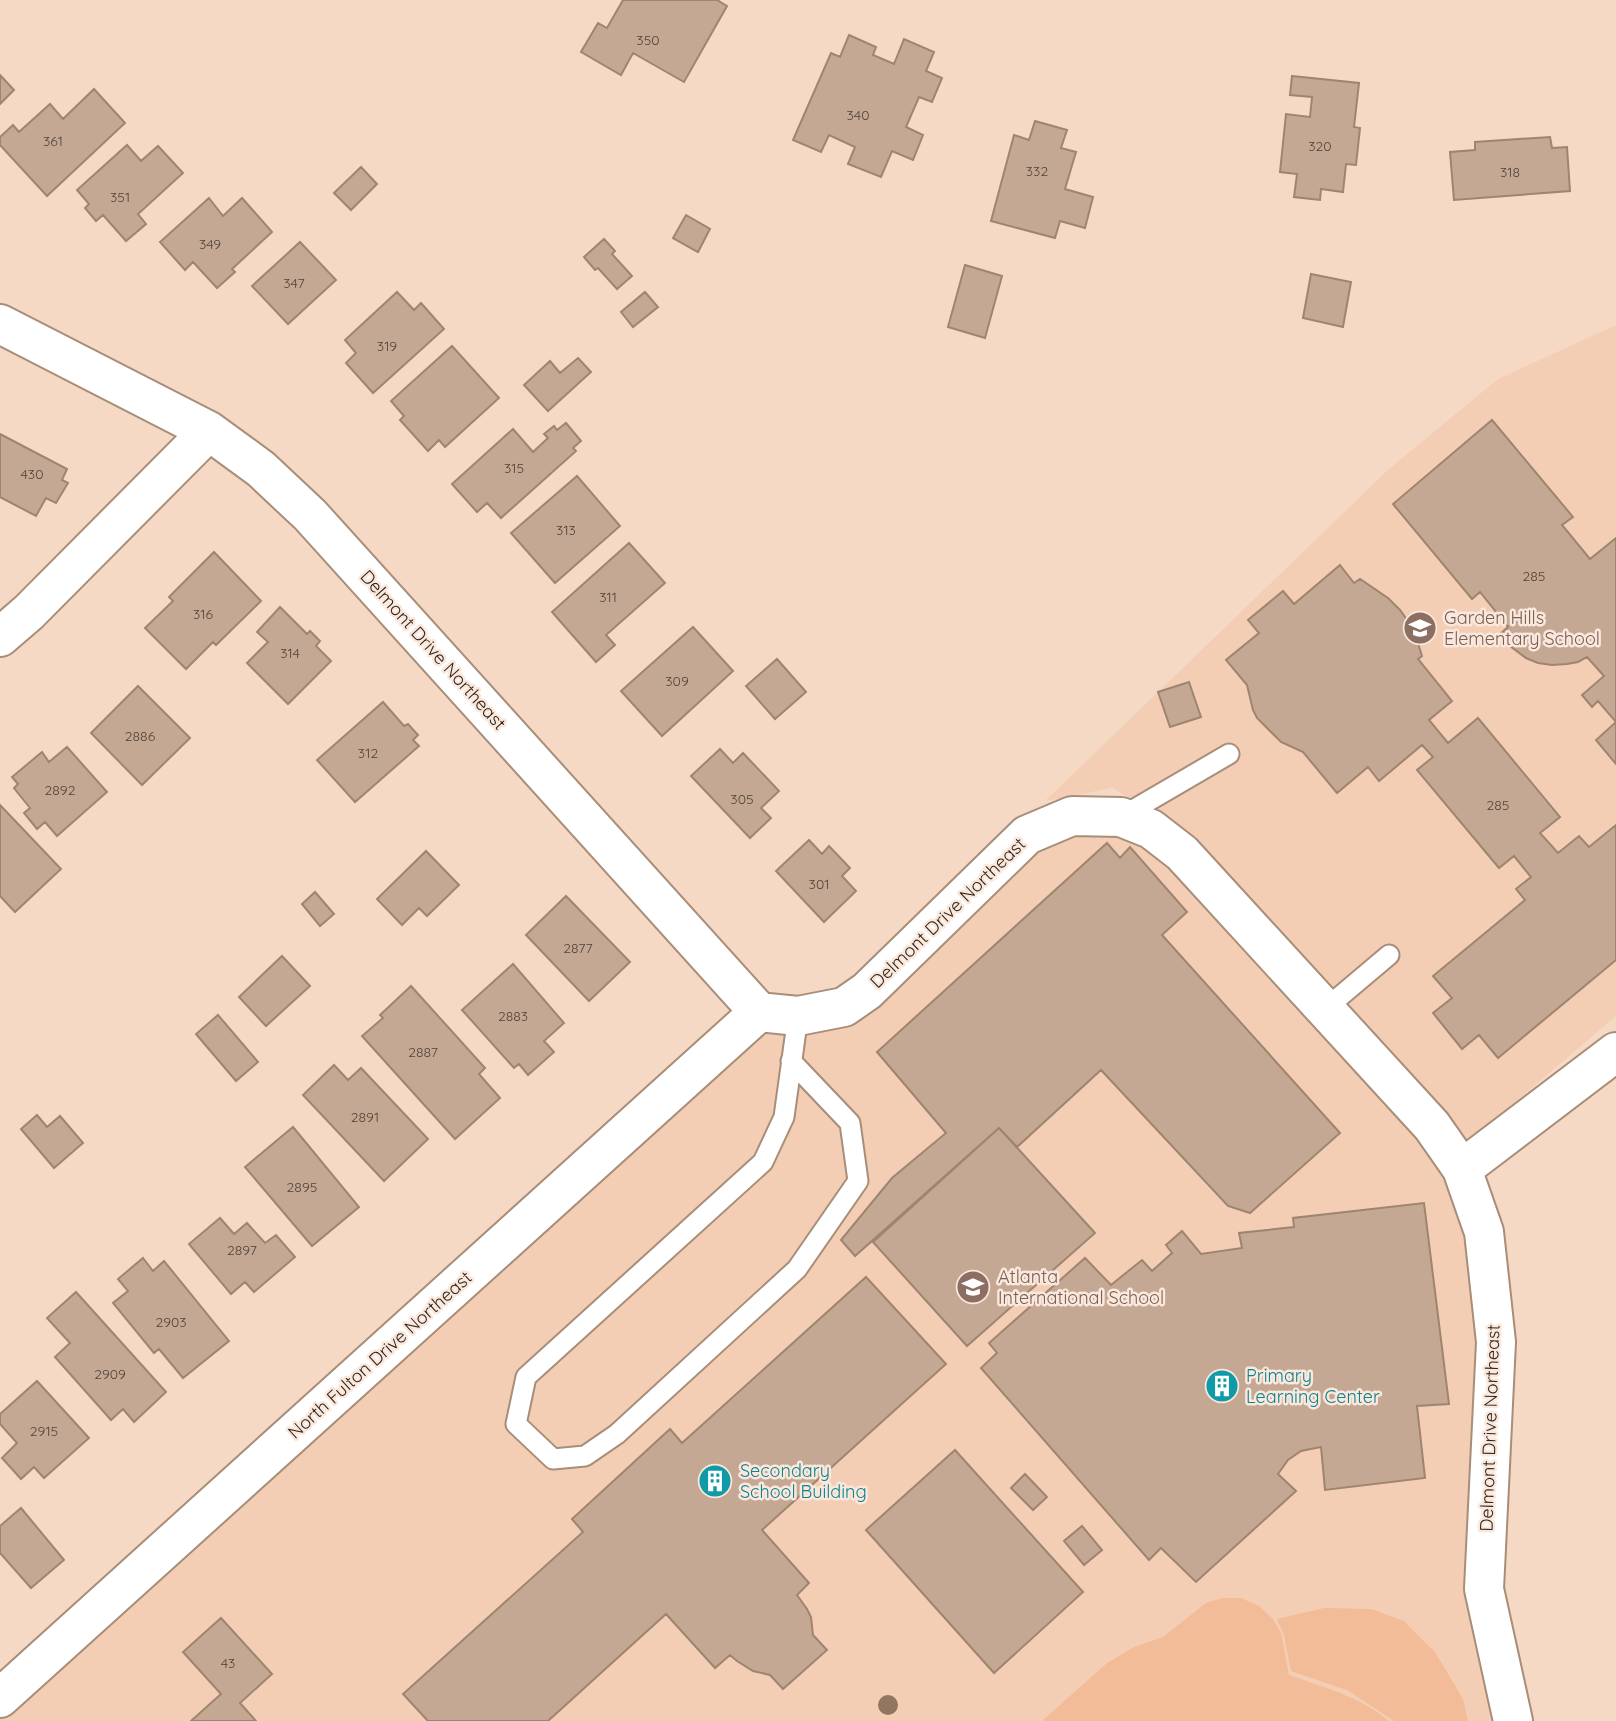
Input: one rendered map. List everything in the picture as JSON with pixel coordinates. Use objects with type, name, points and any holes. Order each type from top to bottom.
[{"type":"street","name":"Delmont Drive Northeast","points":[[0,324],[209,431],[261,469],[310,515],[759,1012],[798,1016],[844,1007],[867,991],[1027,835],[1072,816],[1121,817],[1151,829],[1182,853],[1432,1126],[1462,1169],[1484,1232],[1496,1342],[1484,1589],[1513,1721]]},
{"type":"street","points":[[0,637],[29,612],[209,431]]},
{"type":"street","name":"North Fulton Drive Northeast","points":[[0,1698],[759,1012]]},
{"type":"street","points":[[1462,1169],[1616,1052]]},
{"type":"lane","points":[[1121,817],[1229,754]]},
{"type":"lane","points":[[1325,1009],[1389,955]]},
{"type":"lane","points":[[791,1061],[850,1123],[858,1181],[797,1269],[617,1434],[585,1456],[553,1459],[516,1424],[526,1377],[763,1162],[784,1117],[791,1061],[798,1016]]},
{"type":"shaded area","name":"Garden Hills Elementary School","points":[[1616,325],[1616,1016],[1465,1145],[1174,822],[1112,788],[1045,801],[1390,468],[1498,379]]},
{"type":"shaded area","name":"Atlanta International School","points":[[1121,817],[1432,1126],[1484,1232],[1484,1589],[1513,1721],[0,1721],[0,1709],[759,1012],[844,1007],[1027,835]]},
{"type":"shaded area","points":[[1223,1598],[1241,1598],[1259,1606],[1273,1619],[1281,1633],[1289,1675],[1354,1699],[1389,1721],[1042,1721],[1107,1663],[1134,1647],[1163,1637],[1206,1603]]},
{"type":"shaded area","points":[[1324,1608],[1371,1609],[1404,1621],[1435,1652],[1463,1699],[1468,1721],[1394,1721],[1347,1690],[1291,1671],[1284,1635],[1277,1619]]},
{"type":"building","points":[[623,0],[717,0],[727,6],[684,82],[633,53],[621,75],[581,52],[598,23],[607,28]]},
{"type":"building","points":[[849,35],[876,47],[873,55],[894,64],[904,39],[934,52],[926,71],[942,78],[932,102],[919,97],[906,127],[923,135],[913,160],[892,151],[881,177],[848,164],[855,147],[829,135],[821,152],[793,140],[831,53],[840,57]]},
{"type":"building","points":[[0,75],[14,90],[0,104]]},
{"type":"building","points":[[1292,76],[1359,83],[1354,127],[1360,128],[1356,165],[1346,164],[1343,192],[1321,189],[1320,200],[1294,197],[1297,174],[1280,172],[1286,114],[1310,117],[1312,97],[1290,95]]},
{"type":"building","points":[[94,89],[125,123],[47,196],[0,145],[0,137],[13,125],[19,132],[50,104],[63,119]]},
{"type":"building","points":[[1035,121],[1067,130],[1061,148],[1076,152],[1065,189],[1093,197],[1085,228],[1060,221],[1055,238],[991,221],[1014,135],[1029,140]]},
{"type":"building","points":[[1550,137],[1552,148],[1567,147],[1570,191],[1454,200],[1450,152],[1475,150],[1475,142]]},
{"type":"building","points":[[127,145],[141,161],[158,146],[183,173],[138,214],[146,224],[126,241],[103,215],[96,221],[85,208],[89,204],[77,190]]},
{"type":"building","points":[[361,167],[377,184],[351,210],[334,193]]},
{"type":"building","points":[[209,198],[223,216],[242,198],[272,232],[232,269],[235,272],[217,288],[193,262],[185,270],[160,242]]},
{"type":"building","points":[[686,215],[710,229],[698,252],[673,238]]},
{"type":"building","points":[[604,239],[615,251],[612,254],[632,276],[617,289],[584,257]]},
{"type":"building","points":[[300,242],[336,280],[288,324],[252,286]]},
{"type":"building","points":[[965,265],[1002,276],[985,338],[948,327]]},
{"type":"building","points":[[1311,274],[1351,282],[1343,327],[1303,318]]},
{"type":"building","points":[[397,292],[414,310],[421,303],[444,329],[373,393],[346,363],[356,353],[345,340]]},
{"type":"building","points":[[645,292],[658,307],[633,327],[621,312]]},
{"type":"building","points":[[452,346],[499,398],[445,447],[439,440],[428,451],[400,420],[404,416],[391,401]]},
{"type":"building","points":[[578,358],[591,372],[548,411],[524,385],[550,361],[560,373]]},
{"type":"building","points":[[1492,420],[1573,517],[1562,525],[1590,559],[1616,538],[1616,722],[1598,701],[1592,707],[1582,695],[1604,676],[1587,657],[1567,664],[1538,663],[1526,658],[1506,643],[1500,634],[1508,627],[1480,592],[1472,599],[1393,504]]},
{"type":"building","points":[[566,423],[581,441],[573,448],[576,451],[501,518],[487,503],[477,512],[452,484],[513,429],[533,452],[548,438],[544,434],[554,426],[557,430]]},
{"type":"building","points":[[0,434],[67,469],[62,480],[68,483],[56,503],[46,498],[36,516],[0,497]]},
{"type":"building","points":[[577,476],[620,526],[555,583],[511,533]]},
{"type":"building","points":[[629,543],[665,583],[606,635],[615,645],[596,662],[552,612]]},
{"type":"building","points":[[214,552],[261,601],[216,645],[213,642],[186,669],[145,628],[173,601],[169,597]]},
{"type":"building","points":[[1340,565],[1354,583],[1360,579],[1388,598],[1410,624],[1422,656],[1418,659],[1452,701],[1429,720],[1448,743],[1478,718],[1560,817],[1540,833],[1558,853],[1579,836],[1589,847],[1616,825],[1616,960],[1498,1058],[1479,1035],[1462,1049],[1433,1013],[1452,998],[1433,976],[1525,900],[1516,889],[1531,877],[1514,856],[1499,868],[1417,770],[1433,757],[1422,745],[1379,781],[1368,767],[1337,793],[1303,752],[1281,742],[1257,718],[1247,685],[1226,660],[1259,633],[1248,620],[1283,591],[1294,604]]},
{"type":"building","points":[[280,607],[307,634],[310,631],[320,641],[316,646],[331,661],[288,704],[247,663],[268,642],[257,632]]},
{"type":"building","points":[[693,627],[733,671],[662,736],[621,691]]},
{"type":"building","points":[[777,659],[806,692],[775,719],[746,686]]},
{"type":"building","points":[[1189,682],[1201,717],[1170,727],[1158,692]]},
{"type":"building","points":[[138,686],[190,738],[142,785],[91,733]]},
{"type":"building","points":[[383,702],[404,726],[408,724],[418,735],[413,740],[419,746],[355,802],[317,760]]},
{"type":"building","points":[[1616,722],[1616,764],[1596,740]]},
{"type":"building","points":[[67,747],[107,792],[57,836],[45,822],[37,829],[24,813],[30,808],[14,788],[18,784],[12,777],[42,752],[49,762]]},
{"type":"building","points":[[720,749],[733,763],[743,753],[779,791],[761,808],[771,818],[750,838],[691,776]]},
{"type":"building","points":[[0,805],[61,869],[15,912],[0,896]]},
{"type":"building","points":[[809,840],[822,854],[829,846],[850,868],[842,876],[856,891],[824,922],[776,871]]},
{"type":"building","points":[[1107,843],[1120,858],[1130,847],[1187,912],[1162,935],[1340,1133],[1250,1213],[1228,1206],[1101,1070],[1017,1147],[999,1128],[855,1256],[841,1240],[892,1178],[946,1133],[877,1052]]},
{"type":"building","points":[[426,851],[459,885],[427,916],[419,908],[402,925],[377,899]]},
{"type":"building","points":[[315,892],[334,914],[320,926],[302,904]]},
{"type":"building","points":[[566,896],[630,962],[589,1001],[526,935]]},
{"type":"building","points":[[282,956],[310,986],[266,1026],[239,997]]},
{"type":"building","points":[[513,964],[564,1023],[544,1041],[554,1052],[528,1075],[519,1064],[514,1068],[462,1010]]},
{"type":"building","points":[[411,986],[485,1068],[479,1074],[500,1098],[455,1139],[362,1036],[383,1018],[380,1015]]},
{"type":"building","points":[[218,1015],[258,1062],[236,1081],[196,1034]]},
{"type":"building","points":[[334,1065],[348,1080],[361,1068],[428,1139],[384,1181],[303,1095]]},
{"type":"building","points":[[37,1115],[47,1127],[60,1116],[83,1143],[54,1168],[21,1129]]},
{"type":"building","points":[[293,1127],[359,1207],[312,1246],[245,1167]]},
{"type":"building","points":[[999,1128],[1095,1233],[967,1346],[873,1242]]},
{"type":"building","name":"Primary Learning Center","points":[[1424,1203],[1449,1404],[1417,1406],[1425,1478],[1325,1490],[1321,1447],[1301,1451],[1288,1460],[1278,1474],[1296,1491],[1196,1582],[1161,1548],[1149,1560],[981,1368],[997,1353],[989,1343],[1085,1258],[1111,1285],[1142,1260],[1152,1271],[1172,1253],[1166,1245],[1182,1231],[1201,1254],[1242,1248],[1239,1233],[1294,1227],[1293,1218]]},
{"type":"building","points":[[220,1218],[234,1234],[247,1223],[265,1243],[276,1235],[295,1257],[254,1292],[245,1282],[231,1294],[189,1244]]},
{"type":"building","points":[[143,1258],[153,1271],[164,1261],[229,1341],[183,1378],[159,1349],[154,1353],[113,1303],[128,1291],[118,1279]]},
{"type":"building","name":"Secondary School Building","points":[[866,1277],[946,1364],[762,1530],[809,1583],[797,1595],[811,1617],[813,1635],[827,1650],[783,1689],[770,1675],[753,1671],[730,1655],[715,1668],[666,1614],[548,1721],[428,1721],[403,1694],[583,1532],[572,1519],[670,1429],[682,1443]]},
{"type":"building","points":[[76,1292],[166,1392],[134,1422],[123,1409],[111,1420],[55,1357],[70,1343],[47,1318]]},
{"type":"building","points":[[37,1381],[89,1438],[44,1478],[34,1467],[21,1479],[2,1458],[17,1443],[0,1424],[0,1414]]},
{"type":"building","points":[[955,1450],[1083,1592],[994,1673],[866,1530]]},
{"type":"building","points":[[1025,1474],[1047,1497],[1033,1510],[1011,1488]]},
{"type":"building","points":[[21,1508],[64,1560],[31,1588],[0,1553],[0,1526]]},
{"type":"building","points":[[1082,1526],[1102,1550],[1084,1565],[1064,1541]]},
{"type":"building","points":[[221,1618],[272,1674],[240,1703],[256,1721],[191,1721],[221,1694],[183,1652]]},
{"type":"place","name":"Garden Hills Elementary School","points":[[1420,628]]},
{"type":"place","name":"Atlanta International School","points":[[973,1287]]},
{"type":"place","name":"Primary Learning Center","points":[[1222,1386]]},
{"type":"place","name":"Secondary School Building","points":[[715,1481]]}]
